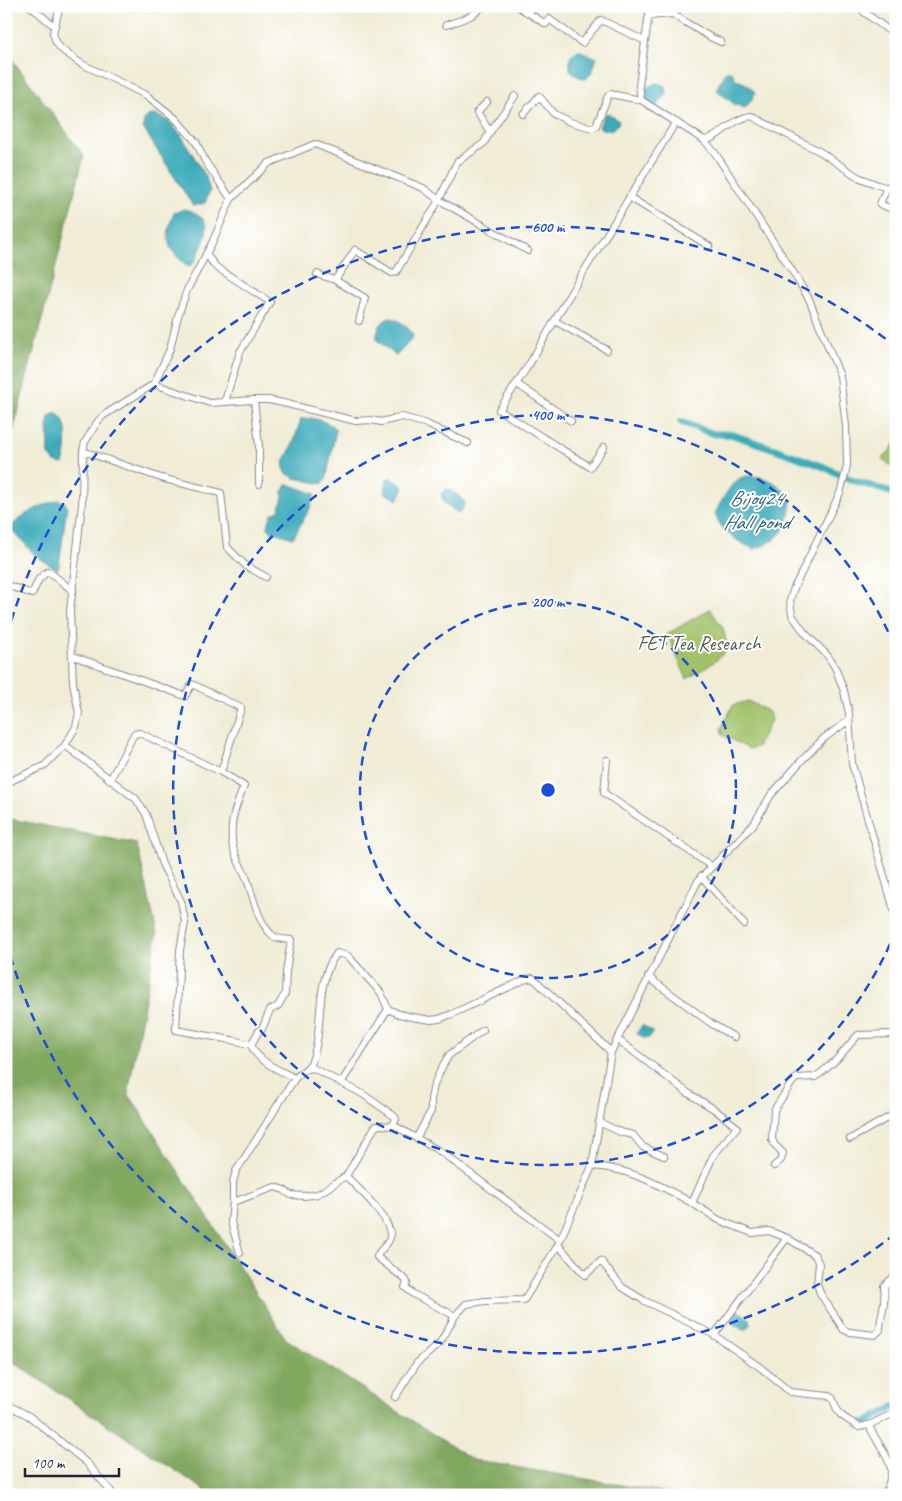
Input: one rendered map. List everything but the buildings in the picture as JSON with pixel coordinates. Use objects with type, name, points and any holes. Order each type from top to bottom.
[{"type":"street","points":[[30,6],[54,26]]},
{"type":"street","points":[[60,6],[54,26],[56,42],[61,49],[70,57],[146,95],[175,118],[196,142],[205,161],[231,199]]},
{"type":"street","points":[[446,25],[467,17],[482,6]]},
{"type":"street","points":[[516,6],[546,24],[549,19],[582,43],[601,20],[645,41]]},
{"type":"street","points":[[641,100],[639,85],[650,6]]},
{"type":"street","points":[[864,12],[896,36]]},
{"type":"street","points":[[649,16],[672,14],[721,42]]},
{"type":"street","points":[[523,114],[539,96],[554,114],[570,122],[593,128],[596,126],[610,94],[641,100],[704,140],[715,153],[809,299],[840,376],[846,426],[847,465],[840,493],[794,588],[790,605],[792,615],[798,626],[827,655],[835,667],[844,691],[849,720],[852,764],[896,918]]},
{"type":"street","points":[[335,280],[355,250],[392,273],[396,272],[439,200],[457,162],[484,143],[515,96]]},
{"type":"street","points":[[487,102],[477,112],[490,132]]},
{"type":"street","points":[[704,140],[710,140],[742,117],[751,116],[818,152],[852,173],[896,190]]},
{"type":"street","points":[[604,447],[590,467],[499,410],[517,384],[676,122]]},
{"type":"street","points":[[6,784],[44,766],[65,745],[76,727],[79,713],[73,683],[70,611],[82,504],[84,442],[104,415],[154,384],[170,349],[182,303],[231,199],[269,163],[311,144],[315,144],[423,188],[439,200],[528,251]]},
{"type":"street","points":[[887,187],[880,204],[896,212]]},
{"type":"street","points":[[629,197],[708,246]]},
{"type":"street","points":[[206,254],[216,267],[270,302],[240,352],[225,401]]},
{"type":"street","points":[[317,274],[335,280],[365,298],[359,322]]},
{"type":"street","points":[[555,321],[607,350]]},
{"type":"street","points":[[154,384],[210,403],[269,400],[356,421],[371,420],[381,422],[402,417],[424,423],[468,443]]},
{"type":"street","points":[[517,384],[572,421]]},
{"type":"street","points":[[254,400],[259,446],[259,484]]},
{"type":"street","points":[[83,451],[161,478],[221,493],[227,547],[246,566],[266,577]]},
{"type":"street","points":[[6,591],[10,586],[32,594],[39,579],[47,572],[72,591]]},
{"type":"street","points":[[73,656],[185,696],[192,684],[242,708],[221,772]]},
{"type":"street","points":[[396,1397],[417,1363],[440,1344],[455,1316],[466,1304],[485,1301],[524,1300],[559,1242],[592,1166],[610,1052],[698,880],[753,825],[771,795],[803,759],[823,739],[849,720]]},
{"type":"street","points":[[110,780],[134,734],[140,733],[221,772],[244,786],[232,819],[232,844],[236,859],[246,876],[251,894],[270,933],[277,939],[291,940],[285,994],[278,1006],[270,1010],[262,1029],[258,1032],[251,1045],[253,1051],[277,1070],[296,1078]]},
{"type":"street","points":[[65,745],[136,799],[146,814],[162,864],[181,901],[185,922],[180,950],[176,1030],[251,1045]]},
{"type":"street","points":[[607,760],[604,793],[711,866]]},
{"type":"street","points":[[701,876],[744,924]]},
{"type":"street","points":[[240,1253],[231,1222],[233,1182],[236,1171],[296,1078],[311,1064],[316,1048],[325,975],[337,953],[348,956],[381,992],[388,1009],[399,1014],[430,1020],[452,1014],[526,979],[533,978],[610,1052]]},
{"type":"street","points":[[648,977],[712,1024],[734,1037]]},
{"type":"street","points":[[341,1083],[388,1009]]},
{"type":"street","points":[[417,1138],[431,1111],[432,1092],[449,1055],[482,1030]]},
{"type":"street","points":[[774,1166],[781,1160],[783,1153],[774,1144],[772,1139],[774,1110],[793,1080],[815,1077],[821,1073],[836,1060],[858,1035],[896,1034]]},
{"type":"street","points":[[617,1039],[688,1093],[714,1109],[737,1127],[713,1156],[692,1203]]},
{"type":"street","points":[[304,1070],[313,1068],[361,1093],[394,1116],[396,1119],[394,1126]]},
{"type":"street","points":[[850,1139],[896,1113]]},
{"type":"street","points":[[599,1122],[620,1132],[633,1135],[643,1147],[664,1156]]},
{"type":"street","points":[[233,1202],[275,1187],[291,1195],[318,1194],[346,1176],[374,1127],[380,1124],[390,1127],[394,1126],[441,1152],[559,1242],[585,1275],[602,1261],[622,1287],[643,1300],[714,1335],[761,1368],[790,1392],[829,1396],[833,1399],[836,1410],[859,1427],[869,1425],[896,1412]]},
{"type":"street","points":[[592,1166],[609,1167],[652,1181],[719,1220],[752,1233],[769,1231],[787,1238],[815,1255],[819,1264],[817,1284],[823,1300],[832,1310],[844,1330],[875,1335],[880,1330],[880,1319],[882,1310],[885,1307],[886,1296],[884,1286],[896,1275]]},
{"type":"street","points":[[346,1176],[383,1217],[389,1229],[390,1238],[377,1257],[406,1280],[407,1283],[404,1287],[413,1294],[455,1316]]},
{"type":"street","points":[[714,1335],[787,1238]]},
{"type":"street","points":[[6,1404],[29,1416],[87,1462],[114,1495]]},
{"type":"street","points":[[869,1425],[889,1462],[891,1470],[885,1495]]},
{"type":"green space","points":[[6,51],[84,156],[6,459]]},
{"type":"green space","points":[[896,443],[896,468],[882,460]]},
{"type":"green space","name":"FET Tea Research","points":[[710,609],[723,628],[728,649],[714,662],[687,679],[667,634]]},
{"type":"green space","points":[[748,701],[769,712],[771,720],[757,747],[749,749],[723,735],[721,729],[733,705]]},
{"type":"green space","points":[[6,818],[137,844],[157,934],[128,1093],[286,1339],[473,1460],[681,1495],[212,1495],[13,1362],[6,1345]]},
{"type":"water","points":[[578,50],[597,58],[591,74],[586,79],[572,73],[570,67],[570,57]]},
{"type":"water","points":[[728,70],[732,72],[736,80],[745,83],[755,92],[745,108],[734,104],[717,90],[718,85]]},
{"type":"water","points":[[656,83],[666,86],[667,94],[655,106],[643,99],[641,90]]},
{"type":"water","points":[[607,113],[619,121],[614,128],[605,129],[599,127],[604,115]]},
{"type":"water","points":[[155,115],[168,120],[181,135],[206,177],[210,191],[205,203],[193,206],[143,128],[144,120],[148,116]]},
{"type":"water","points":[[184,209],[199,215],[206,224],[206,235],[197,257],[189,267],[172,250],[168,237],[174,213]]},
{"type":"water","points":[[389,318],[400,321],[413,334],[412,339],[396,356],[377,340],[379,327]]},
{"type":"water","points":[[56,412],[61,417],[66,431],[66,449],[63,464],[55,462],[49,455],[48,422],[49,417]]},
{"type":"water","points":[[312,418],[328,423],[336,430],[326,480],[322,484],[295,478],[286,473],[283,464],[293,444],[301,419]]},
{"type":"water","name":"Bijoy24 Hall pond","points":[[751,476],[764,478],[774,483],[791,500],[788,518],[782,532],[771,542],[754,549],[726,531],[715,514],[726,493],[734,483],[739,479]]},
{"type":"water","points":[[390,477],[404,487],[398,500],[385,493],[387,479]]},
{"type":"water","points":[[288,484],[315,494],[310,508],[293,538],[271,531],[267,527],[272,514],[279,511],[283,497],[282,492]]},
{"type":"water","points":[[447,489],[458,495],[465,503],[462,510],[458,513],[443,500],[442,493]]},
{"type":"water","points":[[59,500],[67,506],[59,565],[58,569],[56,569],[35,555],[11,527],[33,510]]},
{"type":"water","points":[[642,1025],[652,1031],[649,1038],[644,1038],[637,1033]]},
{"type":"water","points":[[734,1311],[738,1311],[750,1319],[751,1324],[747,1329],[738,1327],[731,1322]]},
{"type":"waterway","points":[[681,422],[714,434],[730,434],[775,449],[822,466],[852,480],[896,494]]},
{"type":"waterway","points":[[859,1424],[867,1422],[896,1406]]}]
